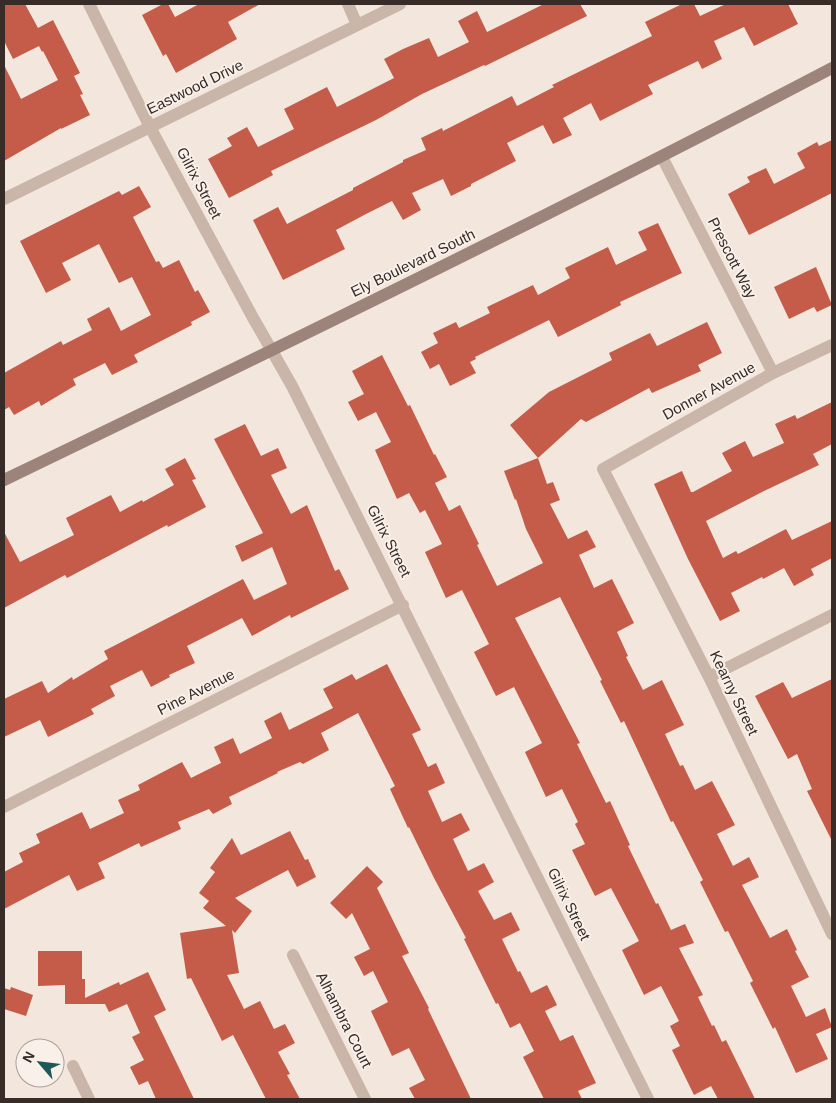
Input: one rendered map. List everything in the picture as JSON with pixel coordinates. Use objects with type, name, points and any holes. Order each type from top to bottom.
[{"type":"main road","name":"Ely Boulevard South","points":[[4,480],[273,350],[662,157],[832,68]]},
{"type":"street","name":"Gilrix Street","points":[[89,4],[150,127],[292,386],[648,1099]]},
{"type":"street","points":[[348,4],[357,25]]},
{"type":"street","name":"Eastwood Drive","points":[[4,199],[400,4]]},
{"type":"street","name":"Prescott Way","points":[[662,157],[773,374]]},
{"type":"street","name":"Donner Avenue","points":[[604,469],[773,374],[832,345]]},
{"type":"street","name":"Kearny Street","points":[[604,469],[709,677],[832,934]]},
{"type":"street","name":"Pine Avenue","points":[[4,807],[403,605]]},
{"type":"street","points":[[709,677],[832,615]]},
{"type":"street","name":"Alhambra Court","points":[[293,955],[365,1099]]},
{"type":"street","points":[[72,1066],[89,1099]]},
{"type":"building","points":[[4,4],[25,4],[38,28],[53,20],[80,73],[74,76],[83,94],[80,95],[90,115],[61,128],[4,161],[4,65],[21,99],[58,80],[39,46],[13,59],[4,41]]},
{"type":"building","points":[[163,4],[168,4],[175,17],[199,4],[260,4],[228,22],[237,39],[176,73],[166,54],[163,56],[142,15]]},
{"type":"building","points":[[544,4],[580,4],[587,16],[485,66],[422,94],[376,120],[271,171],[273,175],[229,198],[208,159],[232,146],[227,138],[247,127],[258,147],[294,129],[284,109],[327,87],[337,107],[394,78],[384,59],[403,49],[429,38],[438,57],[469,42],[458,21],[477,11],[487,32]]},
{"type":"building","points":[[682,4],[694,4],[700,16],[726,4],[788,4],[798,24],[754,46],[744,27],[714,41],[722,59],[702,69],[698,61],[648,85],[653,94],[600,121],[591,103],[563,118],[572,135],[553,144],[543,125],[507,143],[516,161],[451,196],[443,179],[412,193],[421,210],[403,220],[392,201],[366,214],[336,230],[345,249],[283,280],[253,220],[278,207],[287,224],[353,190],[353,188],[403,162],[403,160],[426,150],[421,138],[442,128],[443,131],[512,96],[517,106],[554,87],[552,85],[652,36],[645,22]]},
{"type":"building","points":[[832,140],[832,193],[749,235],[728,194],[750,182],[747,177],[766,168],[774,184],[805,168],[797,153],[817,142],[819,146]]},
{"type":"building","points":[[139,186],[151,207],[133,217],[156,262],[159,261],[163,268],[179,260],[195,292],[198,290],[210,312],[191,322],[192,325],[134,355],[138,362],[112,375],[105,363],[73,379],[76,385],[41,406],[39,401],[14,415],[9,407],[4,410],[4,373],[61,341],[63,345],[92,330],[87,319],[109,307],[121,331],[151,315],[132,277],[119,283],[99,244],[62,263],[71,280],[46,293],[20,241],[119,191],[122,195]]},
{"type":"building","points":[[658,223],[682,273],[620,302],[621,305],[558,337],[549,320],[475,357],[476,359],[470,362],[476,373],[450,386],[439,364],[430,369],[421,352],[438,343],[433,333],[456,322],[459,328],[490,313],[487,307],[533,285],[538,295],[570,278],[565,268],[608,247],[616,265],[647,250],[638,232]]},
{"type":"building","points":[[816,267],[832,305],[817,312],[814,307],[789,319],[774,287]]},
{"type":"building","points":[[707,322],[722,353],[698,365],[701,371],[652,393],[649,388],[586,422],[581,419],[538,458],[510,425],[549,392],[612,360],[609,353],[650,333],[657,346]]},
{"type":"building","points":[[382,355],[447,477],[435,483],[449,511],[460,505],[497,586],[543,563],[526,529],[504,471],[538,458],[547,484],[553,482],[560,500],[550,504],[568,539],[587,530],[596,547],[579,555],[594,588],[612,579],[634,623],[617,632],[628,656],[626,657],[643,690],[662,680],[684,725],[665,734],[680,766],[683,765],[695,790],[712,781],[735,825],[717,834],[733,866],[749,857],[759,877],[742,885],[770,938],[787,929],[797,950],[795,951],[809,977],[791,986],[806,1017],[825,1008],[832,1027],[816,1034],[828,1059],[796,1073],[775,1027],[773,1029],[750,983],[753,981],[728,931],[725,932],[700,882],[703,880],[673,821],[671,822],[624,721],[621,723],[600,681],[602,680],[560,597],[515,618],[580,743],[577,744],[606,803],[610,801],[630,845],[628,846],[656,904],[658,903],[671,930],[685,924],[694,943],[679,948],[703,995],[698,997],[722,1042],[726,1040],[755,1099],[718,1099],[711,1086],[694,1095],[672,1050],[680,1046],[670,1026],[679,1021],[661,986],[644,995],[622,950],[639,941],[611,888],[595,896],[572,850],[585,844],[575,824],[578,822],[562,789],[546,797],[525,752],[542,743],[514,687],[496,696],[474,652],[489,644],[462,590],[446,598],[425,552],[442,544],[425,510],[420,513],[409,493],[397,499],[375,450],[391,442],[376,412],[358,421],[348,402],[364,394],[352,371]]},
{"type":"building","points":[[832,402],[832,444],[813,454],[819,465],[706,521],[723,558],[736,551],[738,554],[786,529],[792,540],[832,521],[832,558],[811,569],[814,575],[794,586],[784,568],[731,593],[740,611],[720,621],[688,559],[654,484],[682,471],[691,492],[693,492],[732,471],[722,453],[745,441],[753,457],[784,443],[775,424],[795,415],[797,419]]},
{"type":"building","points":[[245,424],[261,456],[278,448],[287,468],[271,475],[291,514],[307,505],[335,571],[339,569],[349,589],[291,618],[290,615],[252,636],[242,618],[187,646],[195,663],[169,675],[170,677],[151,687],[142,670],[110,686],[115,696],[91,709],[94,714],[48,737],[40,720],[4,737],[4,699],[42,681],[48,693],[72,677],[73,680],[108,659],[104,651],[243,579],[254,600],[287,584],[272,547],[242,562],[235,546],[263,533],[214,439]]},
{"type":"building","points":[[185,458],[196,479],[192,480],[206,507],[168,527],[167,525],[67,578],[65,575],[4,608],[4,532],[20,562],[74,535],[66,518],[111,495],[120,512],[174,485],[165,469]]},
{"type":"building","points":[[387,664],[421,730],[412,734],[428,767],[436,763],[445,783],[428,791],[442,822],[461,813],[470,830],[453,839],[468,871],[484,863],[494,882],[478,891],[494,920],[511,912],[520,930],[502,939],[518,972],[520,971],[531,993],[547,985],[557,1005],[545,1011],[560,1041],[573,1035],[596,1083],[578,1091],[582,1099],[544,1099],[523,1057],[534,1051],[520,1023],[510,1028],[498,1003],[496,1004],[464,939],[466,938],[408,828],[390,789],[395,786],[358,713],[321,733],[329,750],[303,764],[300,762],[277,772],[229,797],[232,804],[213,814],[209,809],[178,822],[181,829],[141,847],[139,843],[98,863],[105,878],[77,891],[69,875],[4,909],[4,872],[23,862],[19,853],[40,843],[36,834],[82,812],[90,829],[124,813],[118,800],[140,790],[138,785],[182,762],[191,778],[221,763],[214,747],[233,738],[240,754],[272,738],[264,721],[281,712],[289,730],[333,708],[323,689],[352,674],[356,680]]},
{"type":"building","points":[[832,679],[832,841],[807,791],[812,789],[797,754],[788,759],[755,696],[783,682],[792,698]]},
{"type":"building","points":[[290,831],[305,860],[308,859],[316,877],[297,887],[288,870],[235,898],[252,911],[235,933],[232,930],[239,973],[227,975],[244,1009],[260,1001],[274,1029],[285,1024],[295,1043],[278,1052],[290,1074],[287,1075],[300,1099],[266,1099],[233,1035],[222,1041],[191,978],[187,979],[180,933],[226,926],[203,908],[209,901],[199,893],[215,872],[210,868],[232,838],[241,855]]},
{"type":"building","points":[[367,866],[383,882],[377,888],[409,953],[402,956],[429,1008],[471,1099],[415,1099],[409,1088],[425,1080],[409,1048],[392,1056],[371,1011],[388,1002],[373,971],[364,976],[354,957],[370,949],[352,913],[346,919],[330,903]]},
{"type":"building","points":[[38,951],[82,951],[82,979],[85,979],[85,998],[119,982],[120,985],[148,972],[166,1010],[154,1016],[194,1099],[156,1099],[148,1081],[139,1085],[130,1067],[144,1060],[132,1037],[140,1033],[127,1004],[109,1012],[105,1004],[65,1004],[65,985],[38,986]]},
{"type":"building","points":[[11,987],[33,995],[26,1016],[4,1009],[4,988],[10,990]]}]
